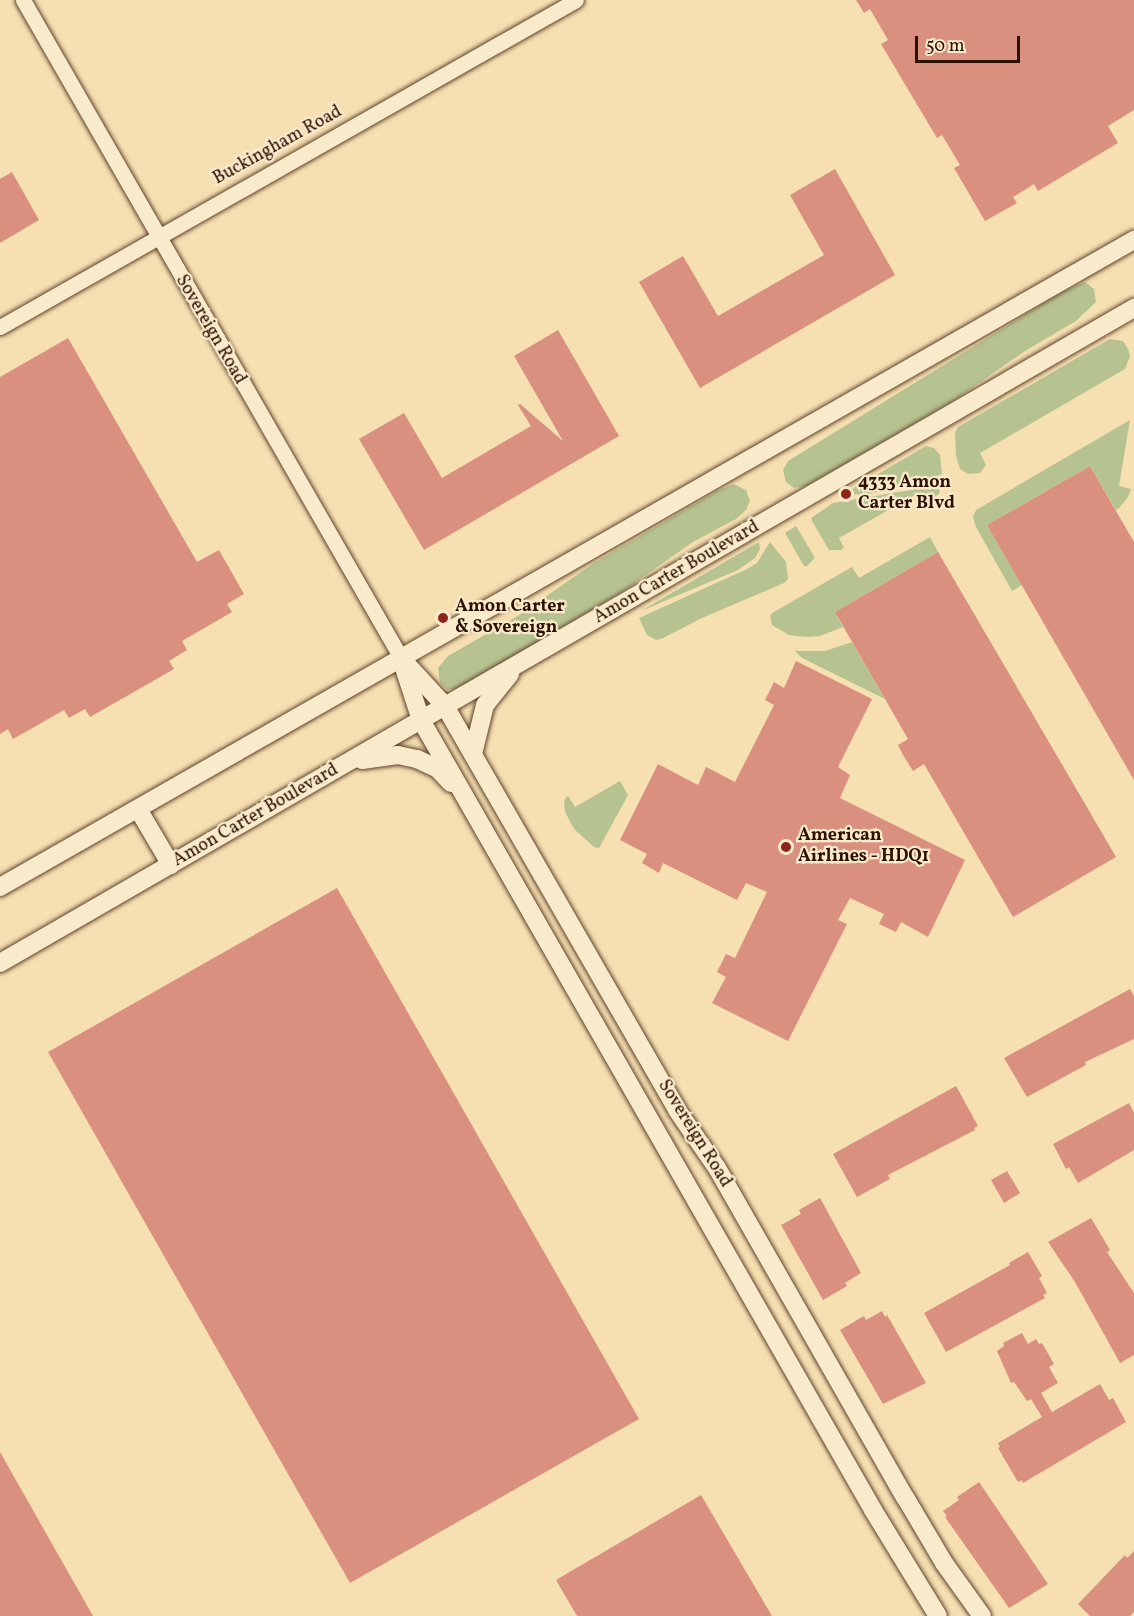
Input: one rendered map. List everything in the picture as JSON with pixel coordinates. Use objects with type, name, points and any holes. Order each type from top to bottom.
[{"type":"street","name":"Sovereign Road","points":[[23,0],[157,237],[401,658],[422,720],[873,1510],[938,1616]]},
{"type":"street","name":"Buckingham Road","points":[[0,327],[576,0]]},
{"type":"street","points":[[0,887],[1134,240]]},
{"type":"street","name":"Amon Carter Boulevard","points":[[0,963],[1134,308]]},
{"type":"street","name":"Sovereign Road","points":[[401,658],[445,706],[677,1110],[717,1168],[905,1497],[944,1563],[982,1616]]},
{"type":"street","points":[[473,754],[486,705],[499,685],[522,662]]},
{"type":"street","points":[[343,766],[375,757],[398,755],[417,759],[438,769],[484,829]]},
{"type":"street","points":[[138,809],[171,865]]},
{"type":"green space","points":[[1085,282],[1094,289],[1096,302],[1076,321],[1025,351],[953,401],[806,486],[794,488],[786,482],[783,470],[788,461],[1062,292]]},
{"type":"green space","points":[[1110,339],[1123,341],[1128,349],[1130,356],[1125,369],[980,453],[986,465],[980,473],[968,474],[960,469],[956,456],[955,433],[958,427]]},
{"type":"green space","points":[[1130,420],[1119,486],[1131,489],[1119,508],[1116,510],[1090,466],[987,525],[1022,585],[1012,591],[976,527],[973,517],[976,510]]},
{"type":"green space","points":[[926,446],[934,448],[940,455],[942,474],[910,485],[868,494],[842,495]]},
{"type":"green space","points":[[942,479],[939,494],[931,499],[925,499],[920,492],[839,538],[844,548],[841,550],[829,550],[811,518],[833,503],[911,490]]},
{"type":"green space","points":[[734,484],[746,490],[750,501],[746,510],[736,519],[693,542],[623,591],[474,680],[454,689],[447,689],[440,683],[438,668],[448,656],[518,616],[594,563],[717,491]]},
{"type":"green space","points":[[796,526],[815,558],[807,566],[804,566],[785,533]]},
{"type":"green space","points":[[930,537],[938,552],[835,612],[843,627],[820,636],[805,637],[789,635],[772,625],[770,616],[772,613],[852,567],[859,578]]},
{"type":"green space","points":[[759,542],[760,549],[755,558],[738,570],[641,611]]},
{"type":"green space","points":[[770,542],[786,562],[788,579],[784,583],[702,618],[661,639],[656,640],[647,635],[639,618],[747,569],[757,563]]},
{"type":"green space","points":[[852,642],[885,699],[802,658],[795,651],[825,651]]},
{"type":"green space","points":[[620,781],[628,795],[599,848],[594,847],[574,829],[565,812],[564,801],[567,796],[569,797],[575,807]]},
{"type":"building","points":[[856,0],[1134,0],[1134,110],[1108,126],[1118,143],[1038,191],[1034,184],[1013,197],[1017,203],[985,221],[954,168],[960,165],[942,135],[937,138],[881,44],[888,40],[870,9],[864,13]]},
{"type":"building","points":[[835,169],[895,275],[700,388],[639,282],[683,256],[718,316],[824,255],[790,195]]},
{"type":"building","points":[[12,172],[39,220],[0,243],[0,179]]},
{"type":"building","points":[[558,330],[619,436],[424,550],[359,439],[404,413],[442,478],[531,426],[518,405],[520,404],[563,441],[514,356]]},
{"type":"building","points":[[68,338],[197,562],[219,550],[244,594],[227,604],[232,612],[182,641],[187,650],[169,661],[174,669],[90,717],[85,709],[69,718],[64,710],[13,739],[8,729],[0,734],[0,377]]},
{"type":"building","points":[[1090,466],[1134,542],[1134,780],[987,525]]},
{"type":"building","points":[[938,552],[1116,857],[1013,917],[924,764],[913,771],[903,755],[898,745],[908,739],[835,612]]},
{"type":"building","name":"American Airlines - HDQ1","points":[[796,661],[872,699],[838,767],[850,775],[840,798],[965,860],[928,937],[901,922],[896,932],[879,924],[884,914],[850,898],[838,920],[847,924],[788,1041],[712,1003],[726,977],[717,972],[726,954],[735,958],[767,892],[746,883],[737,900],[663,863],[659,873],[642,863],[647,854],[620,840],[658,764],[698,785],[706,767],[735,782],[774,705],[765,700],[774,682],[784,688]]},
{"type":"building","points":[[337,888],[639,1419],[350,1583],[48,1052]]},
{"type":"building","points":[[1130,989],[1134,996],[1134,1039],[1085,1062],[1086,1065],[1027,1097],[1004,1058]]},
{"type":"building","points":[[956,1086],[978,1126],[974,1128],[975,1130],[888,1175],[890,1179],[857,1197],[833,1154]]},
{"type":"building","points":[[1129,1103],[1134,1113],[1134,1150],[1078,1183],[1069,1167],[1066,1169],[1053,1144]]},
{"type":"building","points":[[1007,1171],[1020,1193],[1004,1203],[991,1180]]},
{"type":"building","points":[[820,1198],[861,1273],[845,1283],[847,1286],[823,1300],[781,1225],[801,1214],[799,1210]]},
{"type":"building","points":[[1091,1218],[1110,1250],[1107,1252],[1134,1293],[1134,1355],[1120,1363],[1075,1282],[1048,1242]]},
{"type":"building","points":[[1028,1252],[1042,1276],[1039,1278],[1047,1293],[1043,1295],[1045,1298],[946,1352],[924,1313],[1010,1265],[1009,1263]]},
{"type":"building","points":[[882,1311],[885,1317],[887,1315],[926,1383],[883,1404],[840,1330],[864,1316],[866,1320]]},
{"type":"building","points":[[1022,1333],[1028,1344],[1036,1339],[1039,1344],[1042,1343],[1054,1364],[1049,1367],[1058,1383],[1041,1393],[1052,1412],[1100,1384],[1109,1400],[1113,1398],[1126,1422],[1023,1483],[1022,1480],[1018,1482],[998,1448],[1000,1447],[998,1443],[1042,1417],[1031,1399],[1027,1401],[1014,1382],[1011,1383],[997,1351],[1004,1346],[1003,1343]]},
{"type":"building","points":[[0,1452],[93,1616],[0,1616]]},
{"type":"building","points":[[979,1482],[1048,1584],[1009,1608],[943,1511],[959,1500],[957,1497]]},
{"type":"building","points":[[701,1495],[772,1616],[577,1616],[556,1580]]},
{"type":"building","points":[[1134,1551],[1134,1612],[1130,1616],[1090,1616],[1078,1604],[1125,1555],[1127,1558]]},
{"type":"place","name":"4333 Amon Carter Blvd","points":[[846,494]]},
{"type":"place","name":"Amon Carter & Sovereign","points":[[443,618]]},
{"type":"place","name":"American Airlines - HDQ1","points":[[786,847]]}]
